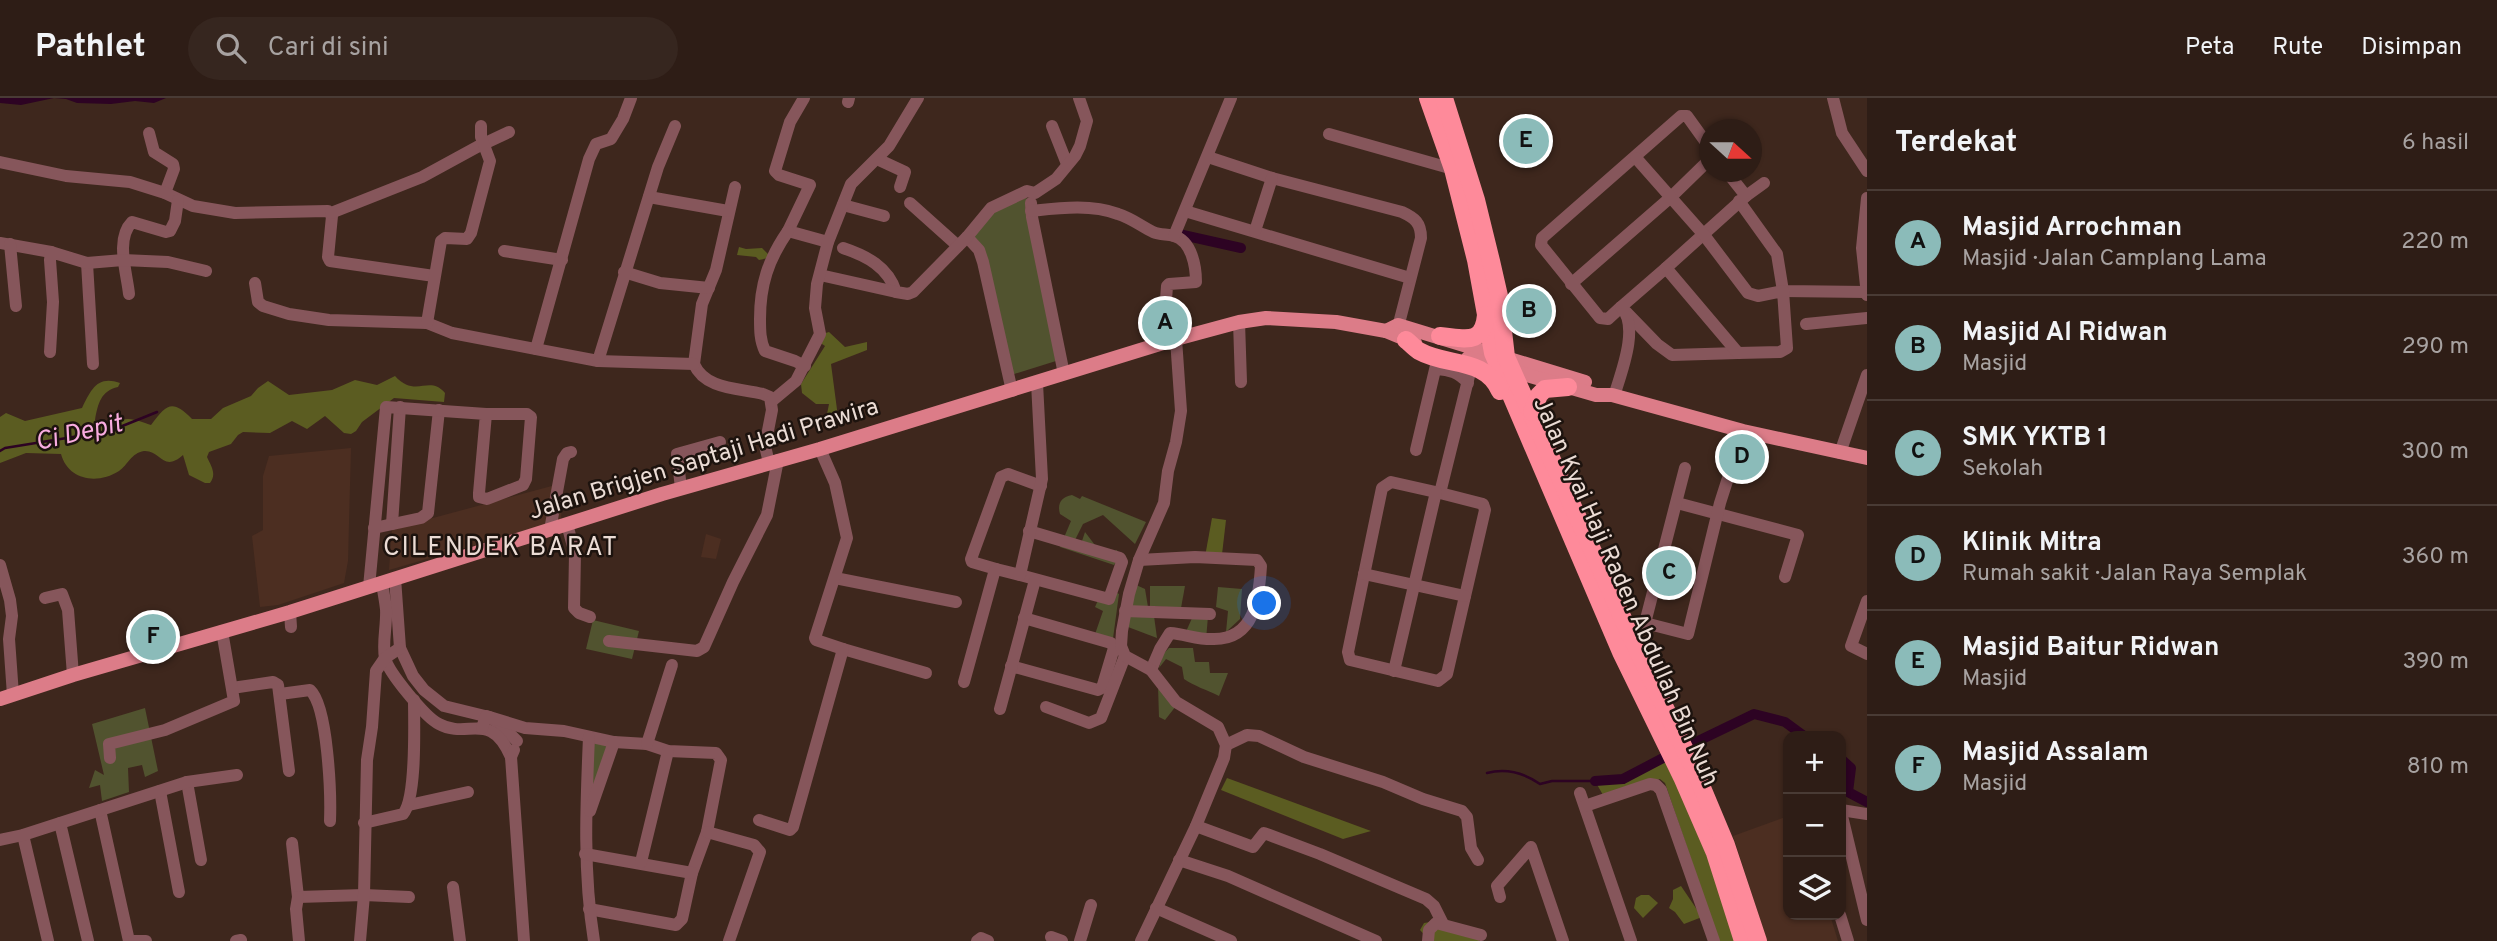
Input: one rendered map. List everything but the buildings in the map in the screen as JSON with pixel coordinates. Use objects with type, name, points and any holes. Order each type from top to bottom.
[{"type":"highway","name":"Jalan Kyai Haji Raden Abdullah Bin Nuh","points":[[1428,98],[1453,169],[1469,199]]},
{"type":"highway","name":"Jalan Kyai Haji Raden Abdullah Bin Nuh","points":[[1444,98],[1507,362],[1537,459],[1621,652],[1726,845],[1758,941]]},
{"type":"highway","points":[[1440,336],[1471,339],[1478,336],[1493,302]]},
{"type":"highway","points":[[1493,302],[1518,356],[1507,362]]},
{"type":"highway","points":[[1396,333],[1437,363],[1486,372],[1496,381],[1522,437],[1537,459]]},
{"type":"highway","name":"Jalan Kyai Haji Raden Abdullah Bin Nuh","points":[[1507,362],[1532,412],[1689,774],[1743,941]]},
{"type":"highway","points":[[1532,412],[1539,395],[1545,389],[1568,387]]},
{"type":"main road","name":"Jalan Brigjen Saptaji Hadi Prawira","points":[[6,697],[290,612],[681,488],[820,449],[1239,322],[1266,318],[1325,321],[1396,333]]},
{"type":"main road","points":[[1396,333],[1440,336],[1568,387],[1596,395],[1613,395],[1743,431],[1867,458]]},
{"type":"main road","points":[[1396,333],[1471,370],[1507,362],[1598,386],[1613,395]]},
{"type":"street","points":[[536,349],[589,159],[596,144],[611,139],[631,98]]},
{"type":"street","points":[[804,98],[790,122],[775,171],[779,175],[810,185],[788,231],[771,256],[763,277],[760,335],[765,351],[805,366]]},
{"type":"street","points":[[1064,374],[1031,211],[1035,193],[1056,179],[1080,146],[1087,121],[1079,98]]},
{"type":"street","points":[[1175,234],[1231,98]]},
{"type":"street","points":[[1833,98],[1842,134],[1867,172]]},
{"type":"street","points":[[608,641],[697,651],[704,648],[767,515],[773,462],[765,446],[772,401],[796,381],[820,334],[815,308],[828,242],[851,184],[889,146],[913,100]]},
{"type":"street","points":[[1699,133],[1683,115],[1542,238],[1541,245],[1571,284],[1604,319],[1624,309],[1742,198],[1764,183]]},
{"type":"street","points":[[598,360],[658,167],[675,126]]},
{"type":"street","points":[[1052,126],[1067,164]]},
{"type":"street","points":[[427,323],[441,240],[467,239],[470,236],[490,157],[481,131]]},
{"type":"street","points":[[0,162],[66,176],[130,182],[165,193],[193,206],[235,213],[331,213],[422,177],[509,132]]},
{"type":"street","points":[[149,133],[154,152],[173,164],[174,169],[165,193]]},
{"type":"street","points":[[1329,134],[1453,169]]},
{"type":"street","points":[[1208,157],[1272,178],[1402,212],[1419,223],[1421,238],[1396,333]]},
{"type":"street","points":[[1636,158],[1704,235],[1748,293],[1758,296],[1783,291],[1867,294],[1862,248],[1867,198]]},
{"type":"street","points":[[877,159],[905,172],[900,187]]},
{"type":"street","points":[[1571,284],[1699,170]]},
{"type":"street","points":[[1255,231],[1272,178]]},
{"type":"street","points":[[1624,309],[1657,344],[1672,355],[1780,352],[1787,348],[1777,254],[1733,182]]},
{"type":"street","points":[[735,187],[716,270],[702,304],[694,364],[697,371],[710,383],[763,394],[772,401]]},
{"type":"street","points":[[820,275],[896,292],[913,292],[991,208],[1027,191],[1035,193]]},
{"type":"street","points":[[649,197],[728,211]]},
{"type":"street","points":[[129,294],[123,260],[127,227],[132,222],[170,231],[175,222],[178,200]]},
{"type":"street","points":[[910,203],[962,242],[979,250],[1012,391]]},
{"type":"street","points":[[843,205],[884,216]]},
{"type":"street","points":[[1031,211],[1097,208],[1119,214],[1157,234],[1175,234],[1186,244],[1195,267],[1194,283],[1167,284],[1166,300],[1171,304],[1179,338],[1181,411],[1164,503],[1139,560],[1125,611],[1121,646],[1125,656],[1151,670],[1176,702],[1218,727],[1226,745],[1224,758],[1196,826],[1141,941]]},
{"type":"street","points":[[1185,211],[1410,278]]},
{"type":"street","points":[[331,213],[330,261],[433,276]]},
{"type":"street","points":[[788,231],[828,242]]},
{"type":"street","points":[[16,306],[5,244],[51,252],[87,264],[123,260],[168,262],[206,271]]},
{"type":"street","points":[[843,248],[861,255],[885,270],[896,292]]},
{"type":"street","points":[[504,251],[562,260]]},
{"type":"street","points":[[50,352],[51,252]]},
{"type":"street","points":[[87,264],[93,364]]},
{"type":"street","points":[[1666,268],[1738,353]]},
{"type":"street","points":[[624,272],[660,283],[709,288]]},
{"type":"street","points":[[255,283],[258,302],[289,314],[329,320],[427,323],[452,333],[598,360],[694,364]]},
{"type":"street","points":[[1613,395],[1626,356],[1629,328],[1624,309]]},
{"type":"street","points":[[1806,324],[1867,318]]},
{"type":"street","points":[[1239,322],[1241,382]]},
{"type":"street","points":[[1416,450],[1437,363]]},
{"type":"street","points":[[1394,671],[1414,584],[1471,370]]},
{"type":"street","points":[[1840,453],[1867,375]]},
{"type":"street","points":[[1020,575],[1041,486],[1042,448],[1037,383]]},
{"type":"street","points":[[486,414],[479,497],[487,499],[523,485],[526,479],[531,417],[527,414],[486,414],[388,406],[385,409],[374,528],[382,583],[400,648],[412,676],[444,706],[484,722],[564,731],[614,742],[647,744],[668,751],[719,755],[707,832],[692,873],[682,919],[676,925],[589,909]]},
{"type":"street","points":[[392,524],[400,407]]},
{"type":"street","points":[[374,528],[421,518],[430,509],[439,410]]},
{"type":"street","points":[[1628,630],[1645,623],[1688,634],[1718,514],[1743,431]]},
{"type":"street","points":[[681,488],[677,454],[720,442]]},
{"type":"street","points":[[820,449],[835,483],[847,538],[814,638],[926,673]]},
{"type":"street","points":[[550,530],[563,459],[571,452]]},
{"type":"street","points":[[1645,623],[1685,468]]},
{"type":"street","points":[[1029,531],[1120,558],[1122,562],[1109,599],[972,562],[1001,477],[1008,474],[1041,486]]},
{"type":"street","points":[[1391,482],[1483,504],[1485,510],[1447,674],[1443,679],[1438,681],[1394,671],[1347,657],[1364,574],[1385,484],[1391,482]]},
{"type":"street","points":[[1677,503],[1804,537],[1785,577]]},
{"type":"street","points":[[567,524],[575,554],[574,608],[590,617]]},
{"type":"street","points":[[1139,560],[1195,557],[1256,561],[1261,566],[1256,608],[1237,633],[1214,639],[1170,633],[1151,670]]},
{"type":"street","points":[[0,565],[12,616],[6,697]]},
{"type":"street","points":[[964,682],[996,569]]},
{"type":"street","points":[[1364,574],[1465,596]]},
{"type":"street","points":[[835,578],[957,602]]},
{"type":"street","points":[[1000,709],[1035,580]]},
{"type":"street","points":[[45,598],[62,594],[67,607],[73,675]]},
{"type":"street","points":[[1867,601],[1851,646],[1867,654]]},
{"type":"street","points":[[391,608],[385,658],[414,700],[438,724],[452,728],[484,722],[499,723],[517,741]]},
{"type":"street","points":[[1125,611],[1210,614]]},
{"type":"street","points":[[290,612],[291,627]]},
{"type":"street","points":[[1011,666],[1098,690],[1102,688],[1114,648],[1111,643],[1024,618]]},
{"type":"street","points":[[110,758],[109,744],[165,730],[233,701],[222,631]]},
{"type":"street","points":[[360,941],[364,895],[364,823],[376,671],[385,658],[400,648]]},
{"type":"street","points":[[759,821],[790,830],[793,827],[843,649]]},
{"type":"street","points":[[1046,707],[1089,723],[1096,722],[1101,718],[1125,656]]},
{"type":"street","points":[[647,744],[672,665]]},
{"type":"street","points":[[232,688],[273,682],[278,685],[289,771]]},
{"type":"street","points":[[280,694],[310,690],[317,701],[329,773],[330,821]]},
{"type":"street","points":[[364,823],[403,814],[409,805],[414,700]]},
{"type":"street","points":[[438,724],[444,706]]},
{"type":"street","points":[[484,722],[505,742],[512,757]]},
{"type":"street","points":[[524,941],[519,898],[512,757],[525,728]]},
{"type":"street","points":[[1226,745],[1247,735],[1259,736],[1304,757],[1462,811],[1467,817],[1471,848],[1478,860]]},
{"type":"street","points":[[589,737],[585,854],[594,941]]},
{"type":"street","points":[[586,822],[614,742]]},
{"type":"street","points":[[641,862],[668,751]]},
{"type":"street","points":[[0,839],[23,835],[187,782],[237,775]]},
{"type":"street","points":[[187,782],[201,860]]},
{"type":"street","points":[[1631,941],[1583,799],[1650,784],[1661,790],[1714,941]]},
{"type":"street","points":[[160,791],[179,892]]},
{"type":"street","points":[[409,805],[468,792]]},
{"type":"street","points":[[100,810],[132,941],[146,941]]},
{"type":"street","points":[[1846,812],[1867,814]]},
{"type":"street","points":[[60,823],[88,941]]},
{"type":"street","points":[[1196,826],[1253,847],[1264,834],[1320,854],[1426,899],[1434,906],[1443,924]]},
{"type":"street","points":[[707,832],[754,845],[760,852],[729,941]]},
{"type":"street","points":[[1846,832],[1867,919]]},
{"type":"street","points":[[23,835],[48,941]]},
{"type":"street","points":[[292,843],[298,897],[296,909],[299,941]]},
{"type":"street","points":[[1500,897],[1497,886],[1531,847],[1563,941]]},
{"type":"street","points":[[585,854],[692,873]]},
{"type":"street","points":[[1180,860],[1228,876],[1376,941]]},
{"type":"street","points":[[453,887],[460,941]]},
{"type":"street","points":[[298,897],[409,897]]},
{"type":"street","points":[[1080,941],[1091,905]]},
{"type":"street","points":[[1156,908],[1231,941]]},
{"type":"street","points":[[1842,920],[1848,941]]},
{"type":"street","points":[[1428,941],[1432,925],[1436,923],[1481,935]]},
{"type":"street","points":[[977,941],[981,938],[988,941]]},
{"type":"shaded area","points":[[0,98],[54,98],[21,105],[0,103]]},
{"type":"shaded area","points":[[54,98],[166,98],[154,103],[135,101],[111,104],[77,103]]},
{"type":"shaded area","points":[[739,247],[762,248],[768,258],[759,260],[756,257],[737,255]]},
{"type":"shaded area","points":[[829,332],[845,347],[867,342],[867,350],[831,364],[838,417],[826,419],[829,404],[816,404],[802,393],[801,384],[825,346],[819,342],[822,334]]},
{"type":"shaded area","points":[[395,376],[409,386],[439,388],[445,393],[444,402],[394,398],[362,422],[351,434],[344,433],[325,416],[307,429],[292,421],[270,433],[243,432],[231,444],[209,452],[207,457],[213,473],[210,483],[189,475],[183,455],[171,462],[144,451],[133,457],[119,471],[93,479],[84,478],[70,470],[61,454],[26,453],[0,463],[0,417],[6,413],[25,421],[82,408],[92,390],[106,381],[120,383],[101,399],[95,420],[107,424],[131,419],[151,425],[161,412],[170,407],[179,409],[192,419],[211,419],[223,408],[251,396],[268,381],[289,395],[332,390],[355,380],[377,385]]},
{"type":"shaded area","points":[[351,448],[348,561],[344,583],[278,605],[260,607],[252,536],[263,530],[263,476],[269,456]]},
{"type":"shaded area","points":[[563,483],[561,520],[389,570],[392,529]]},
{"type":"shaded area","points":[[1212,518],[1226,520],[1221,563],[1204,562]]},
{"type":"shaded area","points":[[706,534],[721,539],[716,559],[701,557]]},
{"type":"shaded area","points":[[1665,757],[1743,941],[1719,941],[1665,783],[1660,779],[1603,795],[1595,781],[1623,779]]},
{"type":"shaded area","points":[[1227,778],[1371,831],[1343,839],[1221,790]]},
{"type":"shaded area","points":[[1783,818],[1783,920],[1832,920],[1838,941],[1767,941],[1733,836]]},
{"type":"shaded area","points":[[1681,886],[1702,917],[1684,924],[1669,908],[1673,890]]},
{"type":"shaded area","points":[[1649,895],[1658,903],[1643,918],[1634,908],[1636,898]]},
{"type":"shaded area","points":[[1437,921],[1479,933],[1479,941],[1430,941],[1420,930],[1424,923]]},
{"type":"green space","points":[[1026,195],[1056,361],[1011,375],[971,238],[997,207]]},
{"type":"green space","points":[[1072,495],[1080,499],[1082,496],[1146,522],[1135,544],[1103,515],[1083,524],[1075,540],[1081,544],[1085,532],[1101,553],[1117,550],[1119,558],[1114,565],[1060,547],[1071,521],[1060,514],[1060,504],[1065,497]]},
{"type":"green space","points":[[1134,584],[1145,589],[1148,607],[1127,606]]},
{"type":"green space","points":[[1150,586],[1185,586],[1181,608],[1150,606]]},
{"type":"green space","points":[[1218,587],[1242,589],[1240,619],[1226,632],[1228,611],[1216,607]]},
{"type":"green space","points":[[1111,590],[1119,594],[1112,646],[1093,640],[1103,611],[1095,607],[1100,596]]},
{"type":"green space","points":[[1130,615],[1154,616],[1157,638],[1128,627]]},
{"type":"green space","points":[[1193,616],[1208,616],[1206,640],[1184,636]]},
{"type":"green space","points":[[593,620],[639,631],[632,659],[586,649]]},
{"type":"green space","points":[[1169,648],[1193,648],[1195,662],[1209,662],[1210,673],[1228,673],[1219,696],[1184,679],[1182,667],[1166,659],[1159,668],[1163,654]]},
{"type":"green space","points":[[1158,686],[1176,706],[1165,720],[1159,717]]},
{"type":"green space","points":[[145,708],[158,771],[145,777],[142,765],[128,768],[129,792],[102,801],[100,785],[89,788],[95,770],[104,775],[92,724]]},
{"type":"green space","points":[[589,737],[614,742],[586,822]]},
{"type":"waterway","points":[[1174,233],[1241,248]]},
{"type":"waterway","name":"Ci Depit","points":[[0,451],[110,431],[157,412]]},
{"type":"waterway","points":[[1694,743],[1754,714],[1785,722],[1797,731]]},
{"type":"waterway","points":[[1595,781],[1623,779],[1665,757]]},
{"type":"waterway","points":[[1846,764],[1851,768],[1848,792],[1867,802]]},
{"type":"waterway","points":[[1487,773],[1515,772],[1540,784],[1552,781],[1595,781]]},
{"type":"place","name":"Masjid Baitur Ridwan","points":[[1526,141]]},
{"type":"place","name":"Masjid Al Ridwan","points":[[1529,311]]},
{"type":"place","name":"Masjid Arrochman","points":[[1165,323]]},
{"type":"place","name":"Klinik Mitra","points":[[1742,457]]},
{"type":"place","name":"SMK YKTB 1","points":[[1669,573]]},
{"type":"place","name":"Masjid Assalam","points":[[153,637]]},
{"type":"district","name":"CILENDEK BARAT","points":[[501,548]]}]
